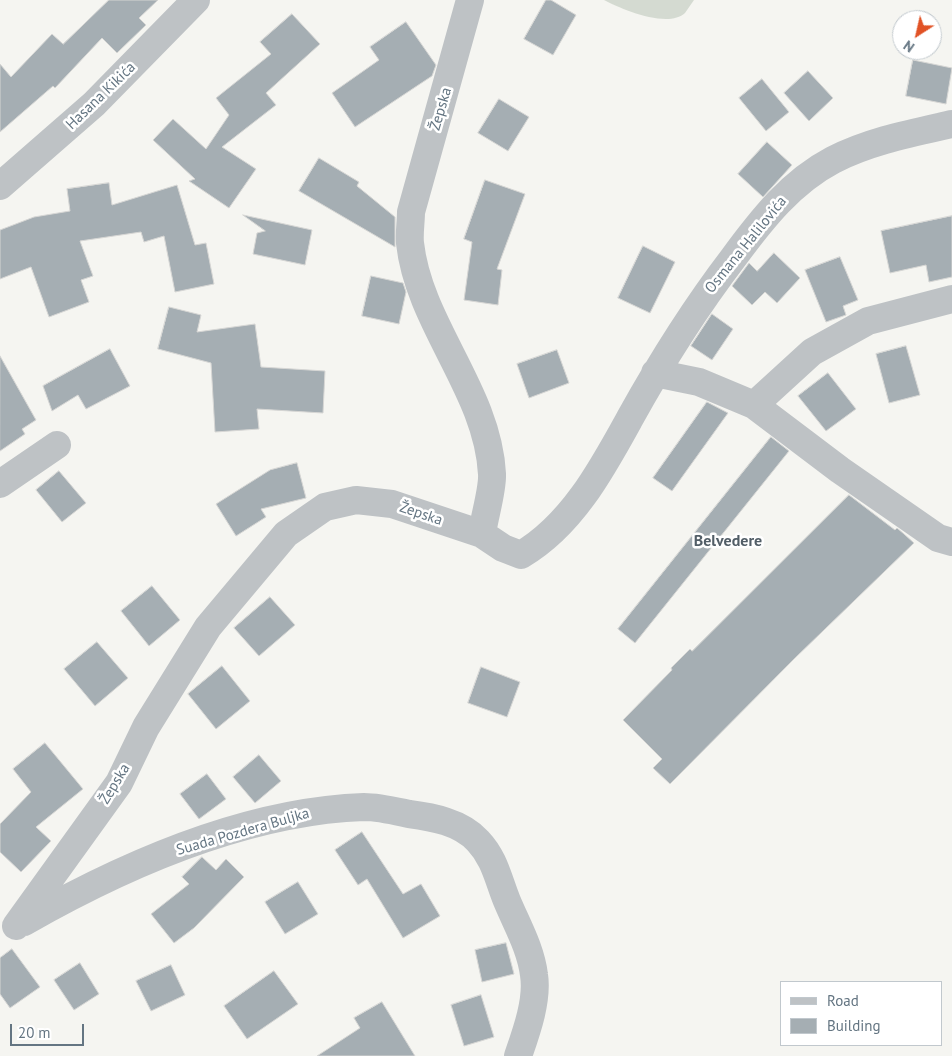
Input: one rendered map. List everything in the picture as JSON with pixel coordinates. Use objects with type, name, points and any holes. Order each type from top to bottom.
[{"type":"street","name":"Hasana Kikića","points":[[0,186],[94,104],[196,0]]},
{"type":"street","name":"Žepska","points":[[8,931],[119,783],[146,727],[208,628],[286,534],[325,507],[356,500],[392,504],[482,534],[492,476],[488,444],[474,404],[419,282],[410,242],[412,212],[470,0]]},
{"type":"street","name":"Osmana Halilovića","points":[[482,534],[503,548],[521,555],[553,531],[580,500],[594,480],[655,373],[708,291],[777,202],[794,187],[834,160],[898,136],[952,124]]},
{"type":"street","points":[[754,405],[812,352],[868,321],[952,299]]},
{"type":"street","points":[[655,373],[699,382],[754,405],[840,470],[938,538],[952,542]]},
{"type":"street","points":[[0,484],[57,445]]},
{"type":"street","name":"Suada Pozdera Buljka","points":[[8,931],[117,873],[184,847],[301,812],[366,807],[429,817],[461,827],[477,840],[493,860],[506,900],[522,934],[535,976],[530,1018],[518,1056]]},
{"type":"shaded area","points":[[604,0],[694,0],[685,13],[668,19],[644,16]]},
{"type":"building","points":[[109,0],[158,0],[139,18],[146,25],[117,53],[102,38],[55,88],[53,86],[0,132],[0,64],[11,77],[52,34],[63,44]]},
{"type":"building","points":[[546,0],[551,0],[576,15],[553,55],[524,39]]},
{"type":"building","points":[[292,14],[320,44],[266,93],[276,105],[222,147],[256,169],[229,208],[189,181],[195,179],[153,140],[173,119],[206,149],[229,115],[216,98],[271,54],[260,42]]},
{"type":"building","points":[[406,22],[436,65],[432,76],[355,127],[332,93],[379,60],[370,47]]},
{"type":"building","points":[[913,60],[952,68],[946,104],[906,96]]},
{"type":"building","points":[[808,71],[833,98],[809,121],[784,93]]},
{"type":"building","points":[[762,79],[789,112],[766,131],[739,98]]},
{"type":"building","points":[[499,99],[529,117],[508,151],[478,133]]},
{"type":"building","points":[[767,142],[792,165],[763,197],[738,174]]},
{"type":"building","points":[[319,158],[359,182],[357,186],[395,217],[395,247],[299,191]]},
{"type":"building","points":[[485,180],[525,194],[497,269],[502,270],[498,305],[464,300],[472,242],[464,239]]},
{"type":"building","points":[[109,183],[112,205],[177,185],[195,245],[206,243],[214,284],[175,292],[164,236],[144,242],[141,232],[80,241],[93,276],[81,280],[89,302],[49,317],[31,267],[0,279],[0,230],[34,217],[70,211],[67,189]]},
{"type":"building","points":[[243,215],[312,230],[305,265],[253,254],[257,233],[265,231]]},
{"type":"building","points":[[952,216],[952,277],[929,282],[926,265],[890,273],[881,231]]},
{"type":"building","points":[[643,246],[675,262],[650,313],[618,298]]},
{"type":"building","points":[[774,253],[800,278],[777,303],[765,292],[752,305],[732,286],[749,263],[757,271]]},
{"type":"building","points":[[840,257],[858,300],[843,306],[846,315],[826,322],[805,270]]},
{"type":"building","points":[[371,276],[403,283],[406,292],[399,324],[362,316]]},
{"type":"building","points":[[169,307],[201,315],[197,332],[255,324],[261,367],[325,371],[323,413],[257,409],[259,429],[215,432],[211,363],[158,349]]},
{"type":"building","points":[[712,314],[733,329],[712,360],[691,346]]},
{"type":"building","points":[[906,346],[920,395],[889,403],[876,354]]},
{"type":"building","points":[[110,349],[130,386],[86,409],[78,395],[52,411],[43,386]]},
{"type":"building","points":[[557,350],[569,383],[529,398],[517,364]]},
{"type":"building","points":[[0,356],[36,420],[22,429],[25,434],[0,451]]},
{"type":"building","points":[[828,373],[856,409],[826,431],[798,396]]},
{"type":"building","points":[[707,402],[728,413],[672,491],[653,478]]},
{"type":"building","points":[[771,437],[789,451],[635,643],[618,629]]},
{"type":"building","points":[[297,463],[306,498],[261,509],[266,517],[236,536],[216,504],[270,470]]},
{"type":"building","points":[[59,471],[86,503],[62,522],[36,490]]},
{"type":"building","points":[[849,495],[895,530],[897,528],[914,543],[794,659],[670,784],[653,768],[662,759],[623,720],[690,649],[692,651]]},
{"type":"building","points":[[152,586],[180,620],[149,646],[121,611]]},
{"type":"building","points":[[270,597],[295,625],[259,656],[234,628]]},
{"type":"building","points":[[97,642],[128,678],[95,706],[64,669]]},
{"type":"building","points":[[222,666],[250,701],[216,729],[188,694]]},
{"type":"building","points":[[481,667],[520,682],[507,717],[468,703]]},
{"type":"building","points":[[45,743],[83,789],[36,827],[51,841],[21,872],[0,852],[0,824],[31,792],[13,769]]},
{"type":"building","points":[[259,755],[281,781],[255,803],[233,777]]},
{"type":"building","points":[[207,774],[226,799],[199,819],[180,794]]},
{"type":"building","points":[[362,832],[403,894],[421,884],[440,916],[403,938],[367,879],[358,885],[335,850]]},
{"type":"building","points":[[202,857],[216,870],[226,859],[244,877],[194,928],[174,943],[151,914],[189,884],[182,877]]},
{"type":"building","points":[[298,882],[318,914],[285,934],[265,902]]},
{"type":"building","points":[[506,943],[514,974],[482,982],[475,950]]},
{"type":"building","points":[[12,949],[40,987],[10,1008],[0,994],[0,958]]},
{"type":"building","points":[[80,963],[99,994],[74,1010],[54,980]]},
{"type":"building","points":[[171,965],[185,995],[151,1011],[136,981]]},
{"type":"building","points":[[274,971],[298,1004],[247,1039],[224,1006]]},
{"type":"building","points":[[481,995],[494,1037],[464,1046],[451,1005]]},
{"type":"building","points":[[382,1002],[415,1056],[317,1056],[360,1028],[354,1018]]},
{"type":"district","name":"Belvedere","points":[[728,541]]}]
